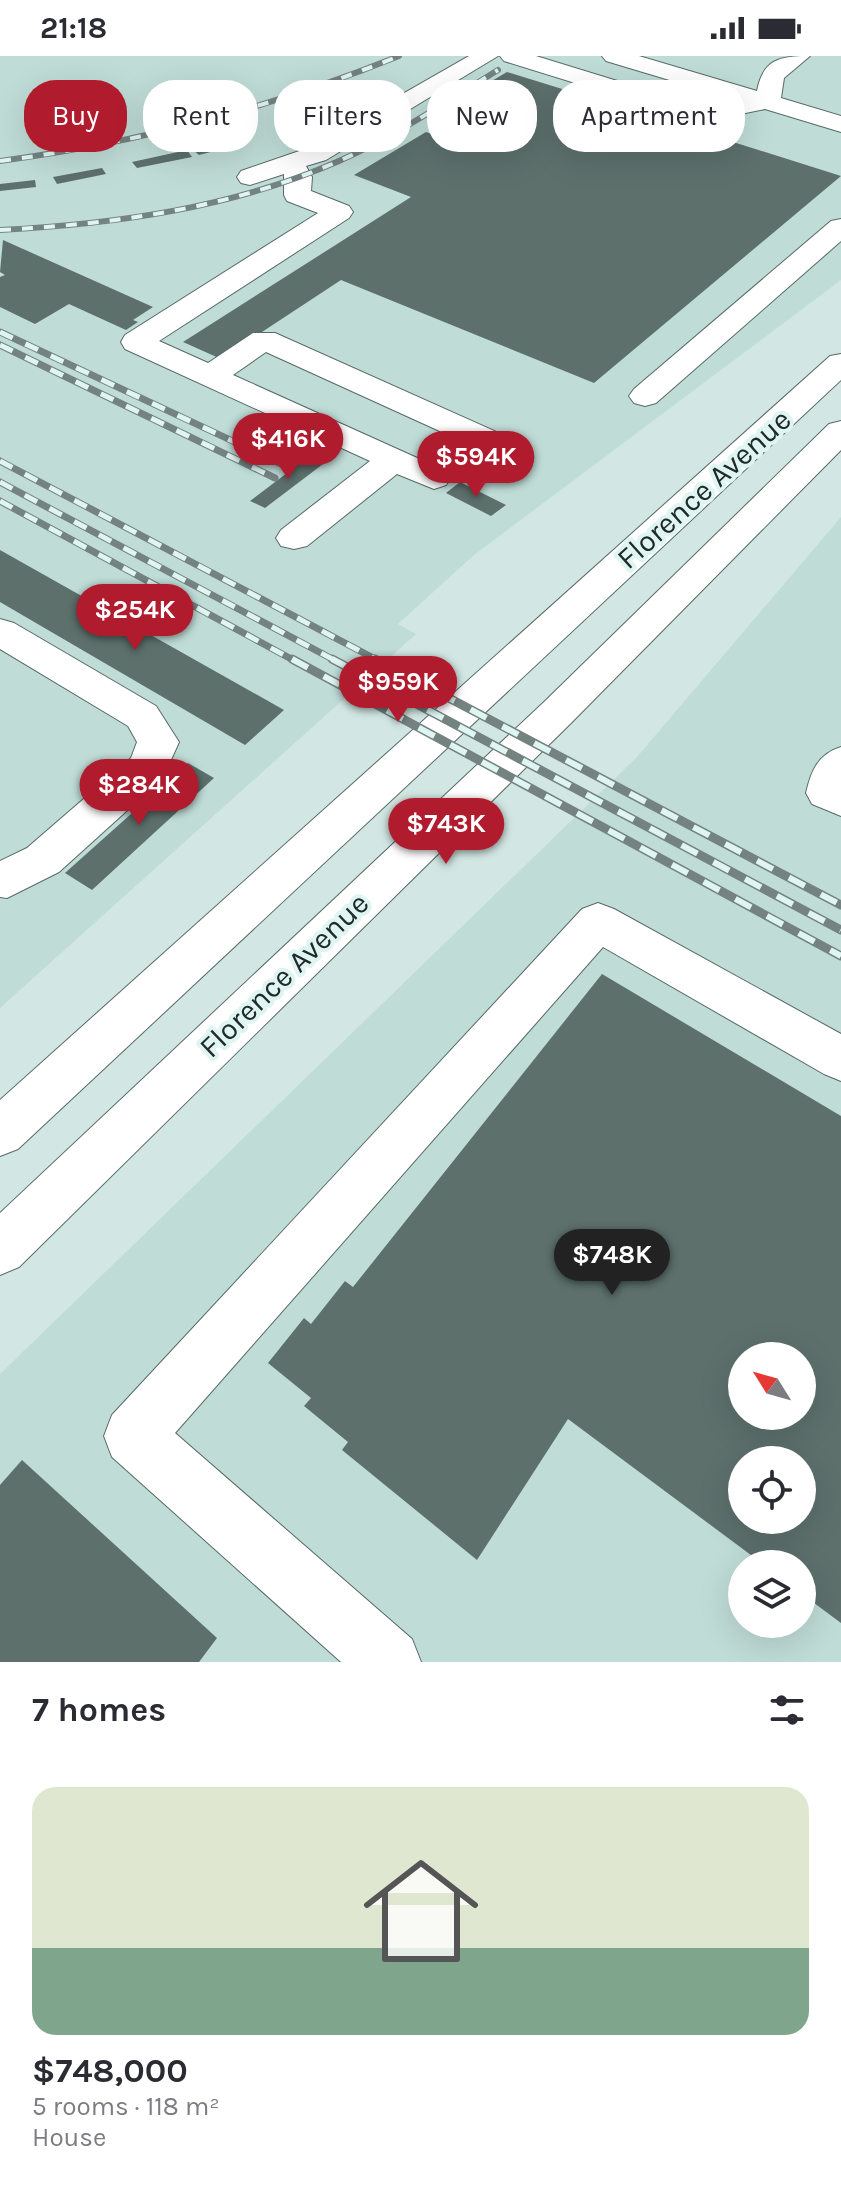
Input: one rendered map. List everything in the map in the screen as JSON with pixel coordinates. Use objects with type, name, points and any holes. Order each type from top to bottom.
[{"type":"main road","points":[[250,177],[317,154],[343,136],[486,56]]},
{"type":"main road","points":[[512,56],[701,115],[768,101]]},
{"type":"main road","points":[[614,56],[841,124]]},
{"type":"main road","points":[[768,101],[772,75],[798,56]]},
{"type":"main road","points":[[291,163],[299,177],[297,195],[339,212],[136,342],[434,478]]},
{"type":"main road","points":[[645,396],[841,227]]},
{"type":"main road","points":[[210,376],[264,340],[500,446]]},
{"type":"main road","name":"Florence Avenue","points":[[0,1133],[841,363]]},
{"type":"main road","name":"Florence Avenue","points":[[0,1249],[557,713],[841,431]]},
{"type":"main road","points":[[294,538],[393,460]]},
{"type":"main road","points":[[0,632],[142,716],[158,742],[148,767],[43,860],[2,885]]},
{"type":"main road","points":[[841,762],[831,775],[827,793],[841,800]]},
{"type":"main road","points":[[389,1662],[133,1436],[598,922],[841,1059]]},
{"type":"shaded area","points":[[0,56],[841,56],[841,280],[474,555],[398,624],[416,634],[0,1008]]},
{"type":"shaded area","points":[[841,517],[841,1662],[0,1662],[0,1374],[637,757]]},
{"type":"building","points":[[507,72],[533,80],[493,80]]},
{"type":"building","points":[[537,81],[553,86],[553,152],[745,152],[745,146],[841,176],[594,383],[341,280],[221,359],[183,342],[411,197],[354,175],[393,152],[411,152],[411,141],[426,132],[427,152],[537,152]]},
{"type":"building","points":[[178,152],[188,152],[192,157],[137,168],[132,162]]},
{"type":"building","points":[[102,168],[106,174],[57,184],[53,177]]},
{"type":"building","points":[[35,180],[36,187],[0,191],[0,184]]},
{"type":"building","points":[[3,240],[153,307],[133,320],[138,322],[126,330],[69,304],[35,324],[0,307],[0,277],[5,275],[0,272]]},
{"type":"building","points":[[312,454],[327,461],[265,508],[250,501]]},
{"type":"building","points":[[460,482],[506,505],[491,516],[446,493]]},
{"type":"building","points":[[0,550],[284,710],[245,745],[0,602]]},
{"type":"building","points":[[188,763],[214,778],[92,890],[65,873]]},
{"type":"building","points":[[602,974],[841,1116],[841,1623],[816,1604],[816,1550],[744,1550],[568,1419],[477,1560],[342,1450],[348,1442],[304,1406],[311,1398],[268,1363],[304,1318],[311,1324],[345,1281],[353,1287]]},
{"type":"building","points":[[22,1460],[217,1638],[199,1662],[0,1662],[0,1485]]},
{"type":"railway","points":[[0,161],[153,134],[203,121],[302,92],[399,56]]},
{"type":"railway","points":[[0,230],[130,218],[257,191],[339,161],[380,141],[498,70]]},
{"type":"railway","points":[[0,332],[288,467]]},
{"type":"railway","points":[[0,345],[275,478]]},
{"type":"railway","points":[[0,461],[379,661]]},
{"type":"railway","points":[[0,482],[336,661]]},
{"type":"railway","points":[[0,501],[295,661]]},
{"type":"railway","points":[[292,659],[841,956]]},
{"type":"railway","points":[[332,659],[841,930]]},
{"type":"railway","points":[[375,659],[841,905]]}]
